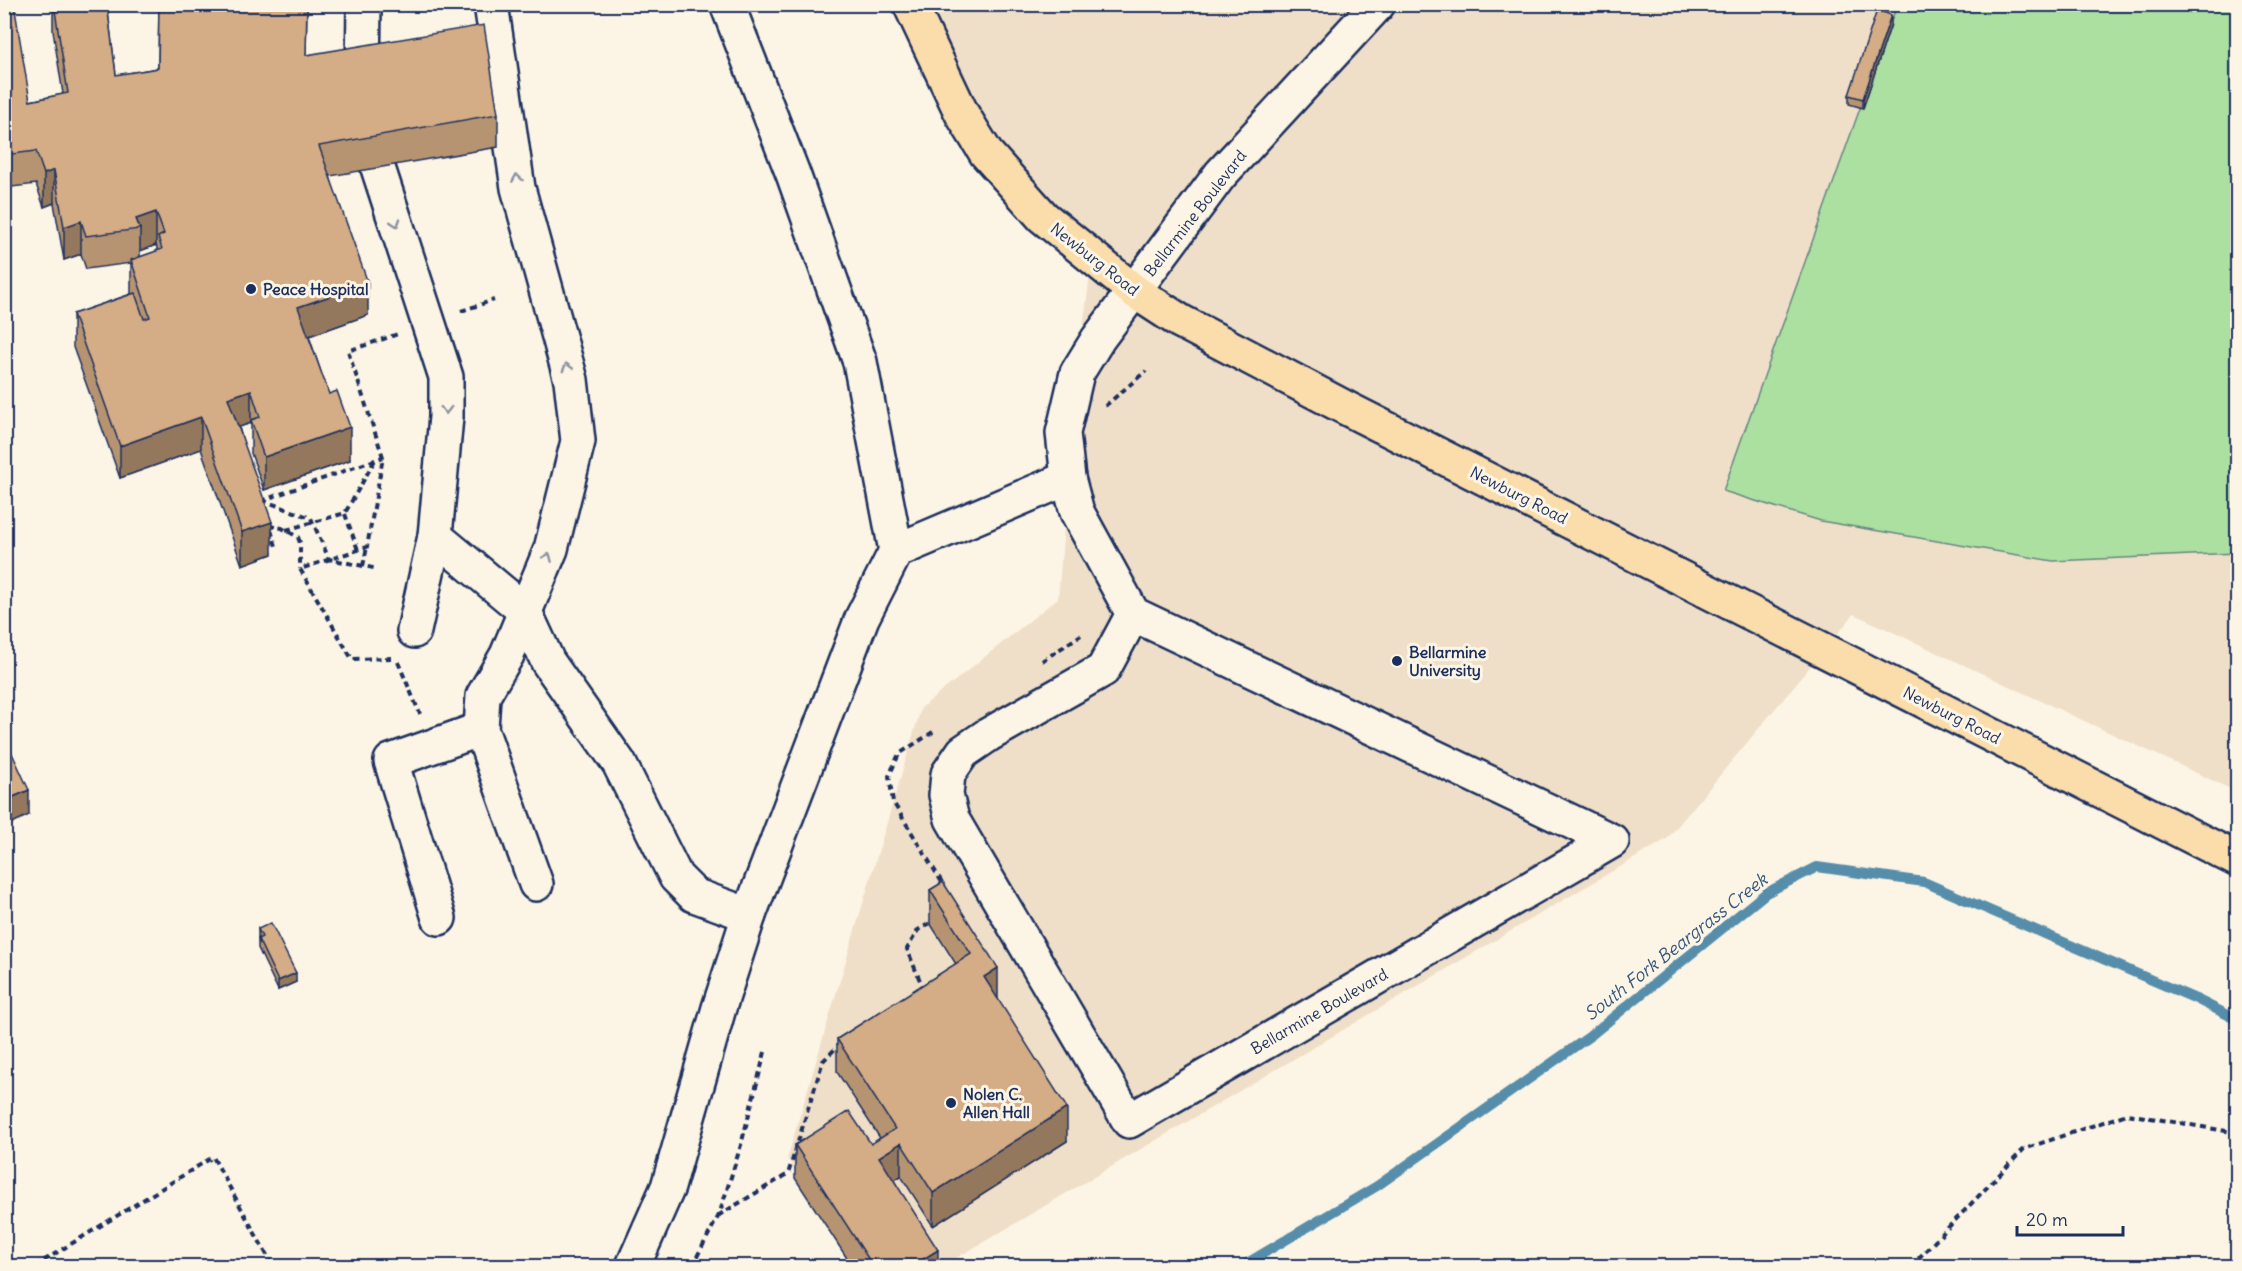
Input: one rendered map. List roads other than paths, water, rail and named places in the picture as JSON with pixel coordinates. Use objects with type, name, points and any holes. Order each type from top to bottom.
[{"type":"main road","name":"Newburg Road","points":[[910,4],[962,114],[986,153],[1043,217],[1134,291],[1180,321],[1346,408],[2238,860]]},
{"type":"street","points":[[363,78],[364,4]]},
{"type":"street","points":[[491,4],[518,188],[571,380],[578,441],[551,549],[507,655],[483,696],[481,729],[536,884]]},
{"type":"street","points":[[633,1266],[668,1187],[719,1008],[749,915],[862,618],[896,551],[860,362],[793,174],[727,4]]},
{"type":"street","name":"Bellarmine Boulevard","points":[[1133,614],[1102,670],[988,735],[963,752],[948,774],[946,795],[952,819],[1129,1121],[1612,841],[1133,614],[1077,512],[1068,478],[1063,433],[1077,373],[1098,339],[1221,175],[1377,4]]},
{"type":"street","points":[[378,168],[446,377],[446,417],[435,536],[414,631]]},
{"type":"street","points":[[896,551],[1068,478]]},
{"type":"street","points":[[435,536],[524,610],[548,662],[619,763],[676,877],[694,895],[749,915]]},
{"type":"street","points":[[439,918],[391,761],[481,729]]},
{"type":"waterway","name":"South Fork Beargrass Creek","points":[[1242,1266],[1377,1186],[1590,1036],[1766,893],[1817,867],[1924,882],[2196,999],[2238,1020]]},
{"type":"place","name":"Peace Hospital","points":[[251,289]]},
{"type":"place","name":"Bellarmine University","points":[[1397,661]]},
{"type":"place","name":"Nolen C. Allen Hall","points":[[951,1103]]}]
